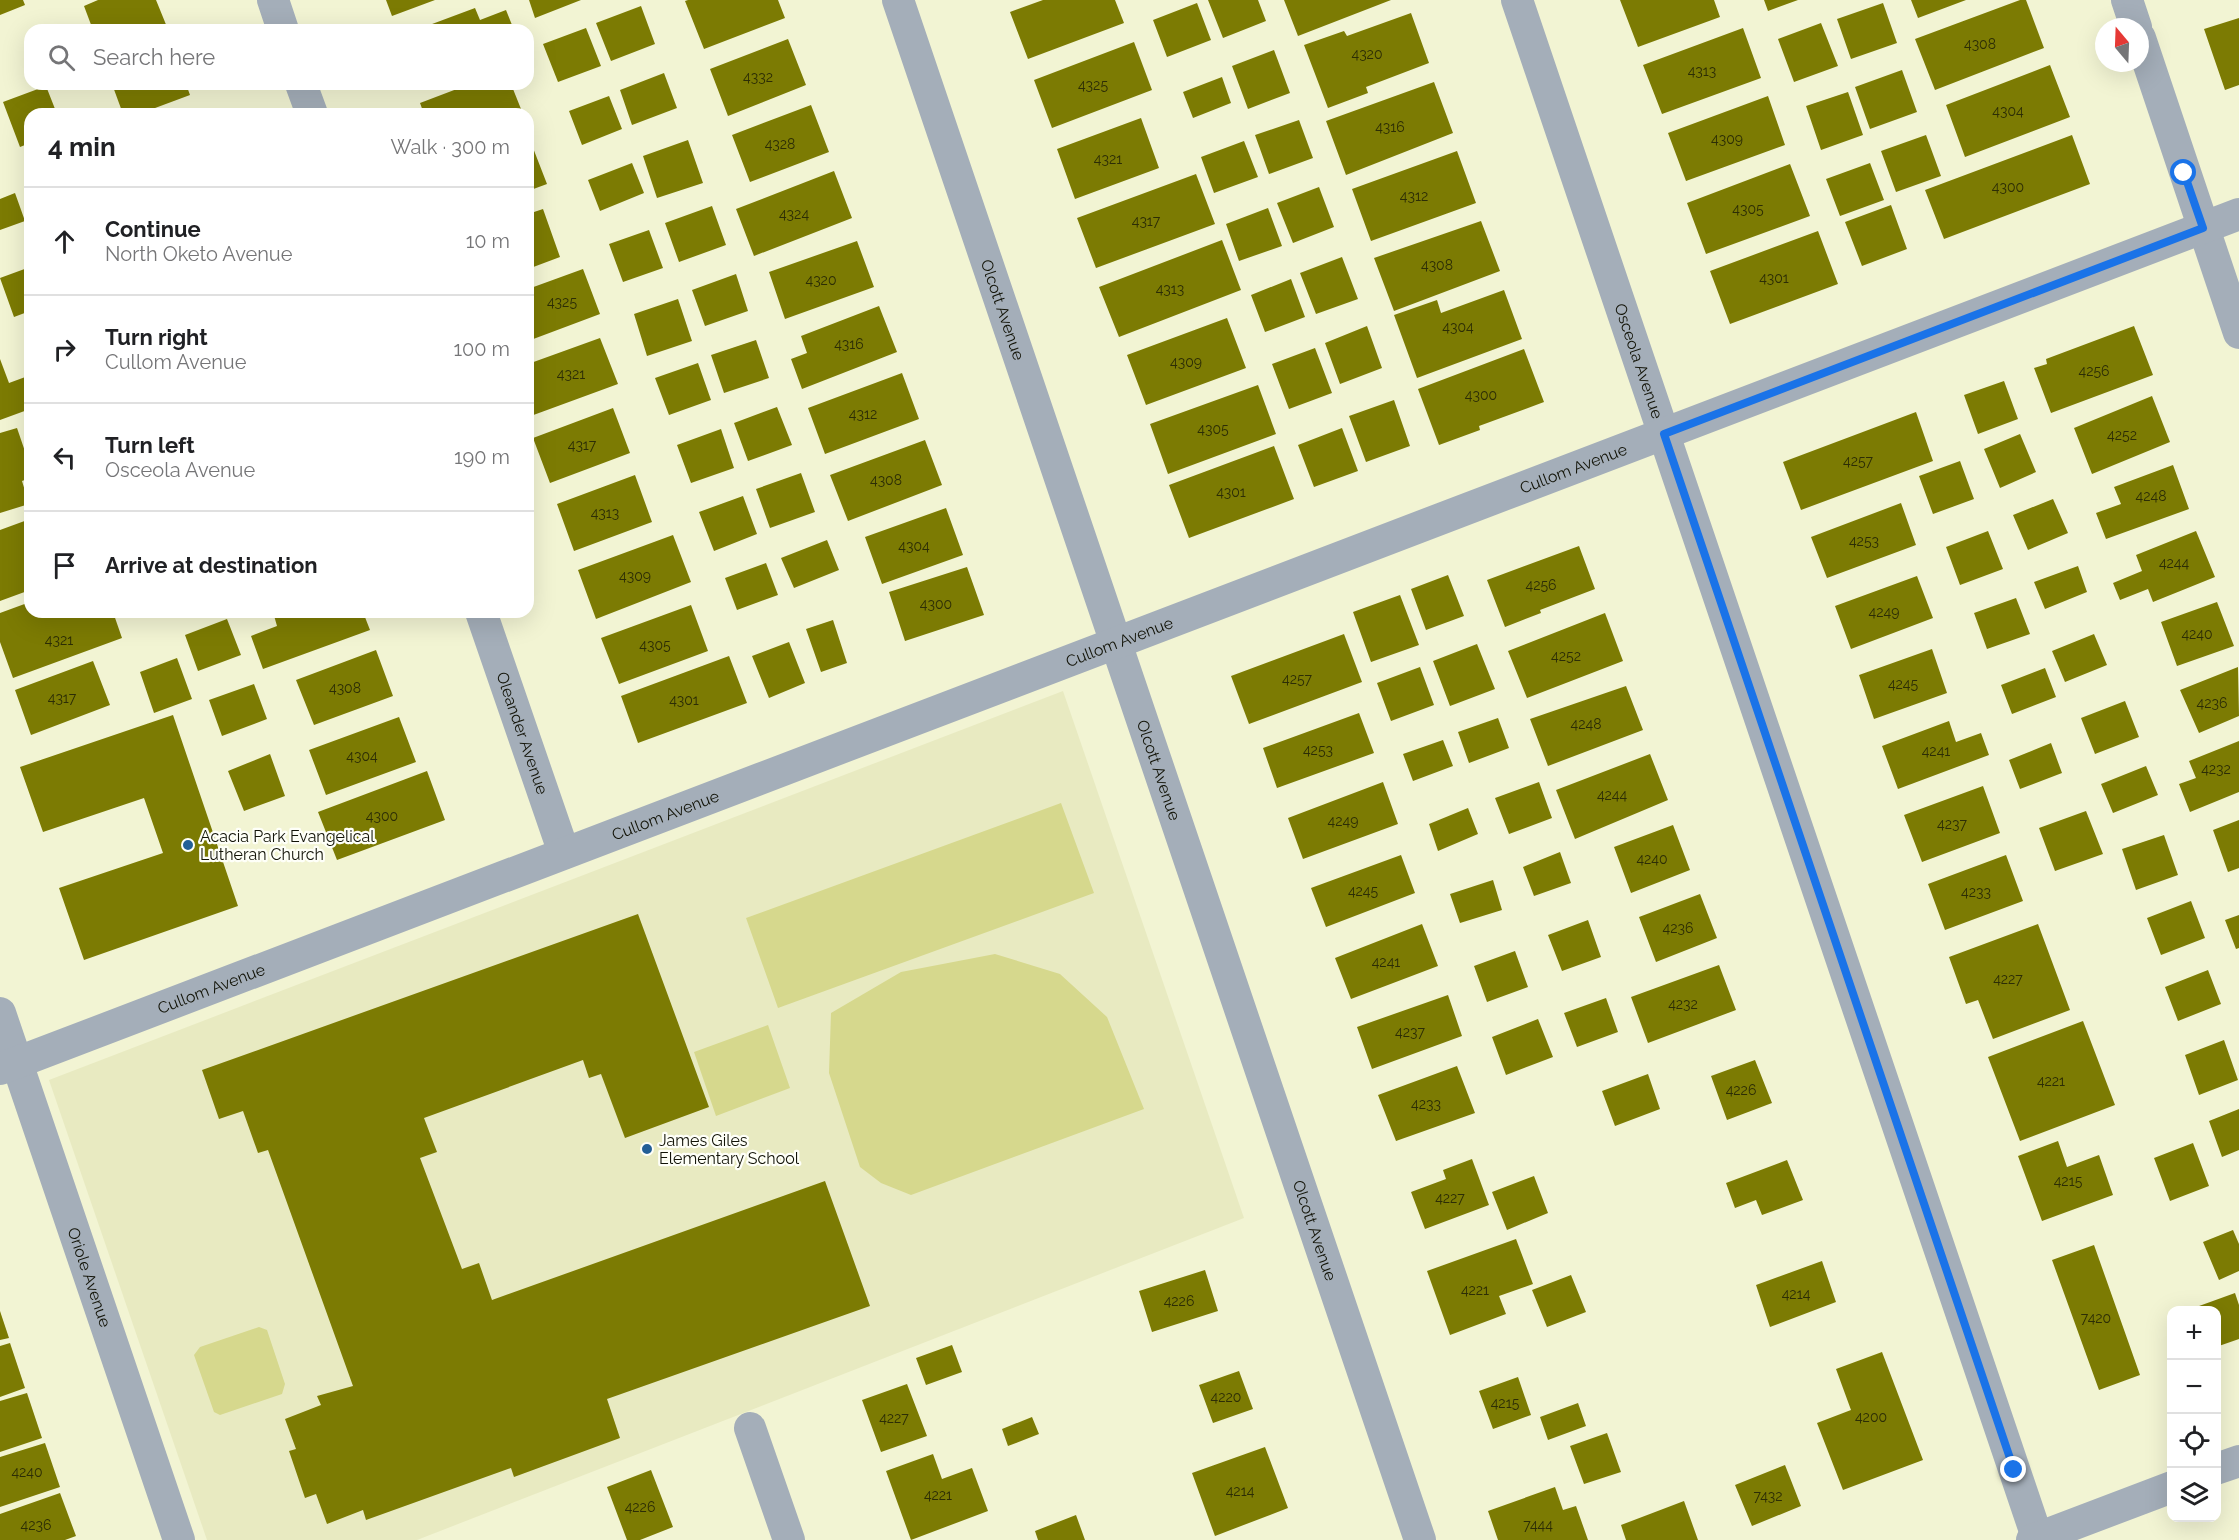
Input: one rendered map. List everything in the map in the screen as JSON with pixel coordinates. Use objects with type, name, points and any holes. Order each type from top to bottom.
[{"type":"street","points":[[273,0],[281,24]]},
{"type":"street","name":"Olcott Avenue","points":[[898,0],[1420,1540]]},
{"type":"street","name":"Osceola Avenue","points":[[1517,0],[2036,1539]]},
{"type":"street","points":[[2127,0],[2133,18]]},
{"type":"street","points":[[2149,65],[2239,333]]},
{"type":"street","points":[[303,90],[310,108]]},
{"type":"street","name":"Cullom Avenue","points":[[8,1065],[2239,214]]},
{"type":"street","name":"Oleander Avenue","points":[[483,618],[564,853]]},
{"type":"street","name":"Oriole Avenue","points":[[0,1013],[8,1065],[179,1540]]},
{"type":"street","points":[[750,1428],[789,1540]]},
{"type":"street","points":[[2220,1468],[2239,1461]]},
{"type":"street","points":[[2036,1539],[2167,1489]]},
{"type":"shaded area","name":"James Giles Elementary School","points":[[1063,691],[1244,1218],[417,1540],[207,1540],[49,1080]]},
{"type":"green space","points":[[1061,803],[1094,893],[778,1008],[746,918]]},
{"type":"green space","points":[[995,954],[1060,974],[1107,1017],[1144,1109],[911,1195],[881,1183],[860,1167],[829,1073],[831,1013],[901,972]]},
{"type":"green space","points":[[768,1025],[790,1088],[716,1116],[694,1052]]},
{"type":"green space","points":[[259,1327],[267,1330],[285,1384],[282,1394],[220,1415],[214,1412],[194,1355],[200,1347]]},
{"type":"building","points":[[0,0],[23,0],[25,5],[0,15]]},
{"type":"building","points":[[98,0],[156,0],[166,24],[91,24],[84,6]]},
{"type":"building","points":[[386,0],[435,0],[392,16]]},
{"type":"building","points":[[529,0],[581,0],[535,18]]},
{"type":"building","points":[[778,0],[785,18],[704,49],[685,1]]},
{"type":"building","points":[[1043,0],[1115,0],[1124,23],[1028,59],[1010,12]]},
{"type":"building","points":[[1208,0],[1258,0],[1266,21],[1223,38]]},
{"type":"building","points":[[1284,0],[1391,0],[1298,36]]},
{"type":"building","points":[[1620,0],[1714,0],[1720,17],[1638,47]]},
{"type":"building","points":[[1764,0],[1798,0],[1768,11]]},
{"type":"building","points":[[1911,0],[1966,0],[1918,18]]},
{"type":"building","points":[[2020,0],[2026,0],[2044,48],[1935,90],[1915,39]]},
{"type":"building","points":[[1197,3],[1211,40],[1167,57],[1153,20]]},
{"type":"building","points":[[1883,3],[1897,43],[1851,59],[1837,19]]},
{"type":"building","points":[[641,6],[655,44],[611,61],[596,23]]},
{"type":"building","points":[[475,8],[480,20],[506,10],[512,24],[432,24]]},
{"type":"building","points":[[1411,13],[1429,63],[1366,87],[1368,93],[1328,108],[1304,45],[1344,31],[1347,36]]},
{"type":"building","points":[[2239,18],[2239,85],[2225,90],[2204,29]]},
{"type":"building","points":[[1821,23],[1838,66],[1794,82],[1778,39]]},
{"type":"building","points":[[586,28],[601,66],[558,82],[543,44]]},
{"type":"building","points":[[1743,28],[1761,78],[1662,114],[1643,65]]},
{"type":"building","points":[[788,39],[806,85],[728,116],[710,69]]},
{"type":"building","points":[[1134,42],[1152,90],[1052,128],[1034,80]]},
{"type":"building","points":[[1274,50],[1290,93],[1248,109],[1232,66]]},
{"type":"building","points":[[2050,65],[2070,117],[1965,157],[1946,105]]},
{"type":"building","points":[[1902,70],[1917,112],[1870,129],[1855,87]]},
{"type":"building","points":[[664,73],[677,108],[632,125],[620,90]]},
{"type":"building","points":[[1222,77],[1231,103],[1193,118],[1183,92]]},
{"type":"building","points":[[1434,82],[1453,133],[1346,175],[1326,121]]},
{"type":"building","points":[[35,90],[48,90],[55,108],[24,108],[24,145],[20,147],[3,102]]},
{"type":"building","points":[[114,90],[188,90],[190,95],[155,108],[121,108]]},
{"type":"building","points":[[454,90],[513,90],[521,108],[422,108],[420,103]]},
{"type":"building","points":[[1848,92],[1863,135],[1821,150],[1806,106]]},
{"type":"building","points":[[609,96],[622,129],[582,145],[569,111]]},
{"type":"building","points":[[1768,96],[1785,145],[1686,181],[1668,133]]},
{"type":"building","points":[[811,105],[829,152],[750,182],[732,135]]},
{"type":"building","points":[[1141,118],[1159,168],[1075,199],[1057,149]]},
{"type":"building","points":[[1299,120],[1313,158],[1269,174],[1255,135]]},
{"type":"building","points":[[1926,135],[1941,176],[1896,192],[1881,151]]},
{"type":"building","points":[[2072,135],[2090,184],[1944,239],[1925,190]]},
{"type":"building","points":[[688,140],[703,183],[657,198],[643,156]]},
{"type":"building","points":[[1244,141],[1258,177],[1214,193],[1201,157]]},
{"type":"building","points":[[534,150],[547,184],[534,189]]},
{"type":"building","points":[[1457,151],[1476,203],[1371,241],[1352,189]]},
{"type":"building","points":[[632,163],[644,193],[600,211],[588,180]]},
{"type":"building","points":[[1870,163],[1884,200],[1840,216],[1826,179]]},
{"type":"building","points":[[1790,164],[1810,216],[1706,254],[1687,203]]},
{"type":"building","points":[[834,171],[852,218],[754,256],[736,209]]},
{"type":"building","points":[[1196,174],[1215,224],[1096,268],[1077,218]]},
{"type":"building","points":[[1319,187],[1334,227],[1293,243],[1277,203]]},
{"type":"building","points":[[15,193],[24,221],[0,230],[0,199]]},
{"type":"building","points":[[1891,205],[1907,249],[1862,266],[1845,222]]},
{"type":"building","points":[[712,206],[726,245],[679,262],[665,223]]},
{"type":"building","points":[[1268,208],[1282,246],[1239,261],[1226,224]]},
{"type":"building","points":[[543,209],[560,257],[534,267],[534,212]]},
{"type":"building","points":[[1481,221],[1500,271],[1394,311],[1374,258]]},
{"type":"building","points":[[649,230],[663,268],[623,282],[609,244]]},
{"type":"building","points":[[1818,231],[1838,284],[1730,324],[1710,271]]},
{"type":"building","points":[[1222,240],[1241,290],[1119,337],[1099,287]]},
{"type":"building","points":[[857,241],[874,287],[785,319],[769,272]]},
{"type":"building","points":[[1342,257],[1358,299],[1316,314],[1300,273]]},
{"type":"building","points":[[24,269],[24,313],[14,317],[0,278]]},
{"type":"building","points":[[583,269],[600,314],[534,339],[534,287]]},
{"type":"building","points":[[736,274],[748,311],[705,326],[692,290]]},
{"type":"building","points":[[1291,279],[1305,317],[1265,332],[1251,295]]},
{"type":"building","points":[[1504,290],[1522,339],[1417,378],[1394,315],[1437,300],[1441,313]]},
{"type":"building","points":[[678,299],[692,341],[647,356],[634,314]]},
{"type":"building","points":[[879,306],[897,352],[802,389],[791,359],[807,353],[801,336]]},
{"type":"building","points":[[1227,318],[1246,368],[1146,405],[1127,355]]},
{"type":"building","points":[[1367,326],[1382,368],[1340,384],[1325,343]]},
{"type":"building","points":[[2134,326],[2153,375],[2051,413],[2034,368],[2047,364],[2046,359]]},
{"type":"building","points":[[600,338],[618,384],[534,415],[534,362]]},
{"type":"building","points":[[756,340],[769,378],[724,393],[711,355]]},
{"type":"building","points":[[1315,348],[1332,393],[1289,409],[1272,364]]},
{"type":"building","points":[[1524,349],[1544,402],[1479,426],[1480,430],[1439,445],[1418,389]]},
{"type":"building","points":[[0,359],[9,383],[24,377],[24,411],[0,420]]},
{"type":"building","points":[[698,363],[711,400],[669,415],[655,378]]},
{"type":"building","points":[[902,373],[919,419],[825,454],[808,408]]},
{"type":"building","points":[[2004,381],[2018,419],[1978,434],[1964,395]]},
{"type":"building","points":[[1258,385],[1276,434],[1168,474],[1150,424]]},
{"type":"building","points":[[2152,396],[2170,442],[2092,474],[2074,428]]},
{"type":"building","points":[[1394,400],[1410,446],[1366,462],[1349,416]]},
{"type":"building","points":[[777,407],[792,445],[748,461],[734,423]]},
{"type":"building","points":[[613,408],[630,453],[550,483],[534,438]]},
{"type":"building","points":[[1916,412],[1933,461],[1801,510],[1783,462]]},
{"type":"building","points":[[17,428],[24,448],[24,480],[22,481],[24,506],[0,513],[0,433]]},
{"type":"building","points":[[1342,428],[1358,471],[1314,487],[1298,445]]},
{"type":"building","points":[[721,429],[734,468],[691,483],[677,445]]},
{"type":"building","points":[[2020,434],[2036,472],[2000,488],[1984,449]]},
{"type":"building","points":[[925,440],[942,485],[848,521],[830,475]]},
{"type":"building","points":[[1274,446],[1294,499],[1189,538],[1169,485]]},
{"type":"building","points":[[1960,461],[1974,499],[1933,514],[1919,476]]},
{"type":"building","points":[[2173,465],[2189,509],[2106,539],[2096,513],[2121,504],[2114,487]]},
{"type":"building","points":[[801,473],[815,512],[770,528],[756,489]]},
{"type":"building","points":[[635,475],[652,522],[574,551],[557,504]]},
{"type":"building","points":[[743,496],[757,534],[714,551],[699,512]]},
{"type":"building","points":[[2053,499],[2068,533],[2028,550],[2013,515]]},
{"type":"building","points":[[1901,503],[1916,545],[1827,578],[1811,537]]},
{"type":"building","points":[[946,508],[963,555],[882,584],[865,537]]},
{"type":"building","points":[[24,521],[24,592],[0,601],[0,530]]},
{"type":"building","points":[[1988,531],[2003,569],[1960,585],[1946,547]]},
{"type":"building","points":[[2196,531],[2215,577],[2153,602],[2148,589],[2120,600],[2113,583],[2142,571],[2136,555]]},
{"type":"building","points":[[673,535],[691,582],[596,619],[578,570]]},
{"type":"building","points":[[827,540],[839,570],[794,588],[781,558]]},
{"type":"building","points":[[1579,546],[1595,589],[1540,610],[1541,613],[1505,627],[1487,580]]},
{"type":"building","points":[[766,563],[778,595],[737,610],[725,578]]},
{"type":"building","points":[[2078,566],[2087,592],[2045,609],[2034,582]]},
{"type":"building","points":[[967,567],[984,615],[905,641],[889,592]]},
{"type":"building","points":[[1448,575],[1464,616],[1426,630],[1411,589]]},
{"type":"building","points":[[1917,576],[1933,618],[1851,649],[1835,606]]},
{"type":"building","points":[[1400,595],[1419,645],[1371,662],[1353,612]]},
{"type":"building","points":[[2016,598],[2030,634],[1987,649],[1974,613]]},
{"type":"building","points":[[2217,602],[2234,646],[2177,666],[2161,622]]},
{"type":"building","points":[[24,604],[24,618],[115,618],[122,638],[13,678],[0,642],[0,613]]},
{"type":"building","points":[[691,605],[708,651],[619,684],[601,638]]},
{"type":"building","points":[[1605,613],[1623,661],[1527,698],[1508,651]]},
{"type":"building","points":[[275,618],[365,618],[370,630],[263,669],[251,636],[277,626]]},
{"type":"building","points":[[227,619],[241,655],[198,671],[185,635]]},
{"type":"building","points":[[833,620],[847,663],[821,672],[806,629]]},
{"type":"building","points":[[1344,634],[1362,682],[1249,724],[1231,676]]},
{"type":"building","points":[[2094,634],[2107,665],[2065,682],[2052,651]]},
{"type":"building","points":[[789,642],[805,683],[769,698],[752,656]]},
{"type":"building","points":[[1477,644],[1495,689],[1450,706],[1433,661]]},
{"type":"building","points":[[1932,649],[1947,693],[1874,719],[1859,675]]},
{"type":"building","points":[[376,650],[393,696],[314,725],[296,680]]},
{"type":"building","points":[[729,656],[747,703],[638,743],[621,696]]},
{"type":"building","points":[[177,658],[192,699],[154,713],[140,672]]},
{"type":"building","points":[[93,661],[110,705],[31,735],[15,690]]},
{"type":"building","points":[[1420,667],[1434,705],[1391,721],[1377,683]]},
{"type":"building","points":[[2238,667],[2239,716],[2199,733],[2180,690]]},
{"type":"building","points":[[2045,668],[2056,697],[2012,714],[2001,685]]},
{"type":"building","points":[[254,684],[267,719],[222,736],[209,700]]},
{"type":"building","points":[[1626,686],[1643,730],[1548,766],[1530,719]]},
{"type":"building","points":[[2125,701],[2139,737],[2095,754],[2081,718]]},
{"type":"building","points":[[1359,713],[1374,753],[1277,788],[1263,748]]},
{"type":"building","name":"Acacia Park Evangelical Lutheran Church","points":[[173,715],[238,906],[84,960],[59,888],[163,853],[144,798],[43,832],[20,767]]},
{"type":"building","points":[[399,717],[416,762],[326,795],[309,750]]},
{"type":"building","points":[[1498,718],[1509,748],[1469,763],[1458,732]]},
{"type":"building","points":[[1949,721],[1956,742],[1981,733],[1989,755],[1898,789],[1882,746]]},
{"type":"building","points":[[1443,740],[1453,766],[1413,781],[1403,754]]},
{"type":"building","points":[[2239,741],[2239,792],[2190,812],[2179,784],[2196,778],[2189,761]]},
{"type":"building","points":[[2051,743],[2062,773],[2020,789],[2009,760]]},
{"type":"building","points":[[270,754],[285,796],[244,811],[228,771]]},
{"type":"building","points":[[1650,754],[1668,800],[1575,839],[1556,790]]},
{"type":"building","points":[[2146,766],[2158,795],[2113,813],[2101,784]]},
{"type":"building","points":[[427,771],[445,820],[337,860],[318,812]]},
{"type":"building","points":[[1383,782],[1398,824],[1303,859],[1288,818]]},
{"type":"building","points":[[1539,782],[1552,818],[1509,834],[1495,798]]},
{"type":"building","points":[[1983,786],[2000,833],[1922,862],[1904,815]]},
{"type":"building","points":[[1468,808],[1478,834],[1438,851],[1429,824]]},
{"type":"building","points":[[2086,811],[2103,854],[2055,871],[2039,828]]},
{"type":"building","points":[[2239,820],[2239,868],[2228,872],[2213,830]]},
{"type":"building","points":[[1673,825],[1690,870],[1631,893],[1614,847]]},
{"type":"building","points":[[2164,835],[2178,875],[2136,890],[2122,849]]},
{"type":"building","points":[[1560,852],[1571,883],[1534,896],[1523,867]]},
{"type":"building","points":[[1401,855],[1415,893],[1326,927],[1311,888]]},
{"type":"building","points":[[2006,855],[2023,901],[1945,930],[1928,884]]},
{"type":"building","points":[[1493,880],[1502,910],[1460,923],[1450,894]]},
{"type":"building","points":[[1700,894],[1717,938],[1656,962],[1639,917]]},
{"type":"building","points":[[2191,901],[2205,938],[2161,955],[2147,918]]},
{"type":"building","points":[[638,914],[709,1107],[625,1138],[601,1074],[589,1078],[583,1060],[424,1118],[437,1152],[420,1158],[462,1269],[479,1263],[492,1300],[825,1181],[870,1306],[607,1399],[620,1438],[514,1477],[511,1468],[366,1520],[363,1510],[327,1524],[316,1494],[305,1498],[289,1451],[296,1449],[285,1419],[321,1405],[317,1396],[353,1386],[268,1150],[258,1153],[243,1111],[219,1119],[202,1070]]},
{"type":"building","points":[[2239,915],[2239,948],[2236,949],[2225,920]]},
{"type":"building","points":[[1588,920],[1601,957],[1562,971],[1548,935]]},
{"type":"building","points":[[1422,924],[1438,966],[1351,999],[1335,958]]},
{"type":"building","points":[[2038,924],[2070,1010],[1993,1039],[1978,1000],[1966,1004],[1949,957]]},
{"type":"building","points":[[1515,951],[1528,987],[1487,1002],[1474,966]]},
{"type":"building","points":[[1719,965],[1736,1010],[1648,1043],[1631,997]]},
{"type":"building","points":[[2208,970],[2221,1004],[2178,1021],[2165,987]]},
{"type":"building","points":[[1448,995],[1462,1036],[1372,1069],[1357,1027]]},
{"type":"building","points":[[1606,998],[1618,1032],[1577,1047],[1564,1013]]},
{"type":"building","points":[[1538,1019],[1553,1057],[1506,1075],[1492,1037]]},
{"type":"building","points":[[2083,1021],[2115,1105],[2020,1141],[1988,1057]]},
{"type":"building","points":[[2224,1040],[2238,1080],[2199,1095],[2185,1055]]},
{"type":"building","points":[[1755,1060],[1772,1103],[1727,1120],[1711,1076]]},
{"type":"building","points":[[1457,1066],[1475,1113],[1396,1141],[1378,1095]]},
{"type":"building","points":[[1648,1074],[1660,1109],[1615,1126],[1602,1091]]},
{"type":"building","points":[[2239,1109],[2239,1150],[2222,1157],[2209,1121]]},
{"type":"building","points":[[2058,1141],[2067,1167],[2099,1155],[2113,1195],[2042,1221],[2018,1156]]},
{"type":"building","points":[[2193,1143],[2209,1186],[2170,1201],[2154,1158]]},
{"type":"building","points":[[1472,1159],[1489,1205],[1425,1229],[1411,1192],[1446,1179],[1443,1170]]},
{"type":"building","points":[[1787,1160],[1803,1200],[1762,1215],[1756,1200],[1735,1208],[1726,1183]]},
{"type":"building","points":[[1534,1176],[1548,1213],[1507,1230],[1492,1192]]},
{"type":"building","points":[[2233,1230],[2239,1244],[2239,1271],[2219,1280],[2203,1242]]},
{"type":"building","points":[[1516,1239],[1533,1284],[1499,1296],[1506,1314],[1450,1335],[1427,1271]]},
{"type":"building","points":[[2094,1245],[2140,1375],[2099,1390],[2052,1260]]},
{"type":"building","points":[[1822,1261],[1836,1302],[1770,1327],[1756,1285]]},
{"type":"building","points":[[1205,1270],[1218,1311],[1152,1332],[1139,1291]]},
{"type":"building","points":[[1571,1275],[1586,1312],[1547,1327],[1532,1290]]},
{"type":"building","points":[[2235,1293],[2239,1305],[2239,1339],[2221,1345],[2221,1306],[2199,1306]]},
{"type":"building","points":[[0,1311],[9,1338],[0,1340]]},
{"type":"building","points":[[10,1343],[25,1388],[0,1397],[0,1346]]},
{"type":"building","points":[[952,1345],[962,1372],[926,1385],[916,1358]]},
{"type":"building","points":[[1882,1352],[1923,1460],[1843,1490],[1817,1423],[1851,1410],[1836,1369]]},
{"type":"building","points":[[1239,1371],[1253,1409],[1213,1423],[1199,1385]]},
{"type":"building","points":[[1518,1377],[1531,1415],[1493,1429],[1479,1391]]},
{"type":"building","points":[[907,1384],[927,1436],[881,1452],[862,1400]]},
{"type":"building","points":[[27,1393],[42,1438],[0,1452],[0,1401]]},
{"type":"building","points":[[1578,1403],[1586,1426],[1548,1440],[1540,1417]]},
{"type":"building","points":[[1032,1417],[1039,1434],[1008,1446],[1002,1429]]},
{"type":"building","points":[[1607,1433],[1621,1472],[1584,1484],[1570,1446]]},
{"type":"building","points":[[45,1443],[60,1487],[0,1507],[0,1457]]},
{"type":"building","points":[[1265,1447],[1288,1508],[1215,1536],[1192,1473]]},
{"type":"building","points":[[933,1454],[942,1479],[972,1468],[988,1511],[911,1540],[886,1471]]},
{"type":"building","points":[[1785,1465],[1801,1506],[1752,1526],[1735,1485]]},
{"type":"building","points":[[651,1470],[673,1527],[640,1540],[627,1540],[607,1487]]},
{"type":"building","points":[[1555,1487],[1563,1510],[1576,1506],[1588,1540],[1498,1540],[1488,1511]]},
{"type":"building","points":[[60,1493],[76,1536],[65,1540],[0,1540],[0,1514]]},
{"type":"building","points":[[1684,1501],[1698,1540],[1626,1540],[1621,1525]]},
{"type":"building","points":[[1076,1515],[1085,1540],[1038,1540],[1035,1531]]},
{"type":"place","name":"Acacia Park Evangelical Lutheran Church","points":[[188,845]]},
{"type":"place","name":"James Giles Elementary School","points":[[647,1149]]},
{"type":"route","points":[[2014,1470],[1664,434],[2203,228],[2184,173]]}]
